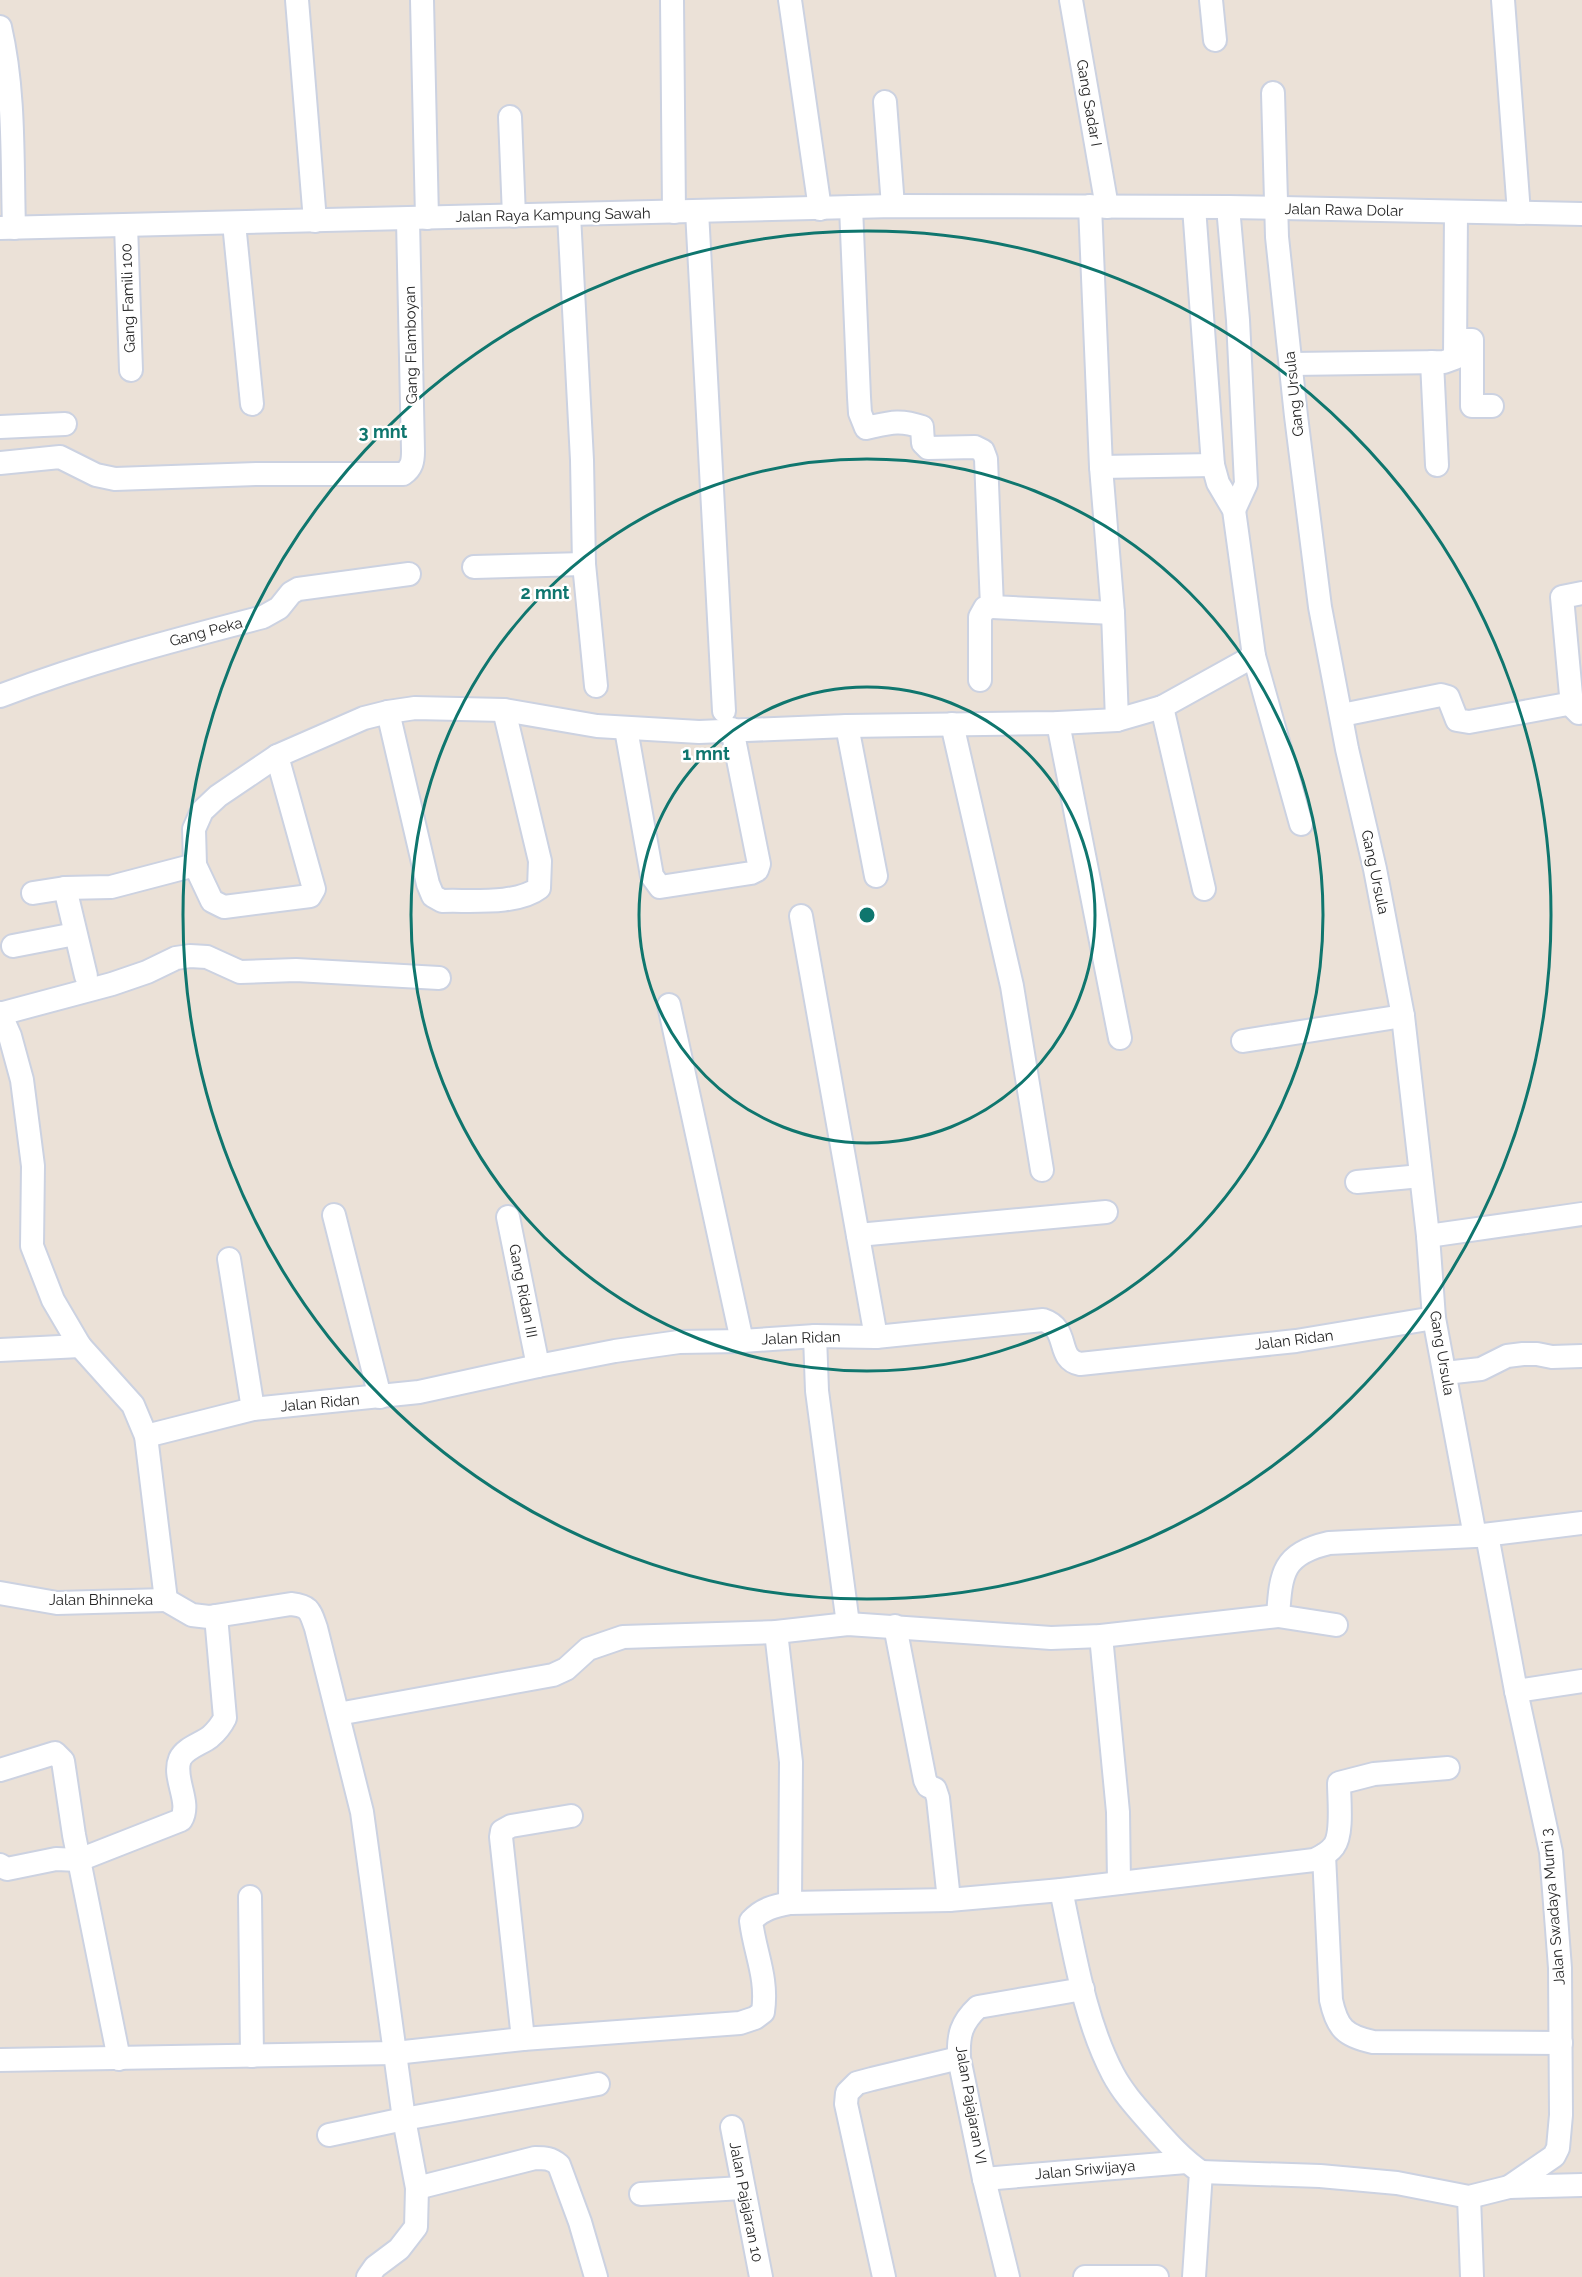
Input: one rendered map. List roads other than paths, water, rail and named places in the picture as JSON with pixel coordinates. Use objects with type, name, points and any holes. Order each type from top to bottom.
[{"type":"street","points":[[297,0],[315,221]]},
{"type":"street","name":"Gang Flamboyan","points":[[0,463],[60,457],[96,475],[116,479],[257,474],[396,475],[409,470],[413,451],[422,0]]},
{"type":"street","points":[[672,0],[674,212]]},
{"type":"street","points":[[790,0],[820,209]]},
{"type":"street","name":"Gang Sadar I","points":[[1071,0],[1098,206],[1101,467],[1113,613],[1117,720]]},
{"type":"street","points":[[1211,0],[1215,40]]},
{"type":"street","points":[[1503,0],[1519,213]]},
{"type":"street","points":[[0,27],[6,56],[11,123],[7,228]]},
{"type":"street","name":"Gang Ursula","points":[[1273,93],[1275,209],[1320,607],[1403,1016],[1428,1236],[1434,1318],[1481,1536]]},
{"type":"street","points":[[885,102],[893,206]]},
{"type":"street","points":[[510,117],[514,216]]},
{"type":"street","name":"Jalan Raya Kampung Sawah","points":[[7,228],[893,206],[1098,206]]},
{"type":"street","name":"Jalan Rawa Dolar","points":[[1098,206],[1582,214]]},
{"type":"street","points":[[851,207],[859,397],[863,423],[866,428],[901,421],[911,423],[922,427],[923,442],[928,448],[975,447],[983,451],[986,459],[992,607]]},
{"type":"street","points":[[1194,207],[1214,465],[1218,483],[1234,510],[1254,656],[1301,824]]},
{"type":"street","points":[[1228,207],[1238,320],[1246,484],[1234,510]]},
{"type":"street","points":[[626,729],[652,876],[660,887],[751,873],[758,867],[728,720],[697,211]]},
{"type":"street","points":[[1291,364],[1432,362],[1450,361],[1455,358],[1456,212]]},
{"type":"street","points":[[569,215],[582,460],[584,564],[596,686]]},
{"type":"street","points":[[234,223],[252,404]]},
{"type":"street","name":"Gang Famili 100","points":[[126,225],[131,370]]},
{"type":"street","points":[[1456,340],[1472,340],[1472,406],[1492,406]]},
{"type":"street","points":[[1432,362],[1437,465]]},
{"type":"street","points":[[0,427],[65,424]]},
{"type":"street","points":[[1101,467],[1214,465]]},
{"type":"street","points":[[474,567],[584,564]]},
{"type":"street","name":"Gang Peka","points":[[0,696],[41,680],[118,656],[263,616],[279,608],[291,593],[298,589],[409,574]]},
{"type":"street","points":[[1342,715],[1441,695],[1448,697],[1456,720],[1469,722],[1580,712],[1562,597],[1582,593]]},
{"type":"street","points":[[980,680],[980,617],[985,608],[1113,613]]},
{"type":"street","points":[[277,756],[314,889],[310,896],[224,907],[212,901],[195,865],[194,830],[202,811],[218,796],[277,756],[364,718],[388,712],[414,708],[504,710],[597,726],[699,732],[728,720],[848,726],[1117,720],[1162,707],[1254,656]]},
{"type":"street","points":[[1162,707],[1204,889]]},
{"type":"street","points":[[388,712],[428,884],[433,896],[442,901],[518,898],[530,895],[539,888],[540,861],[504,710]]},
{"type":"street","points":[[1058,723],[1120,1038]]},
{"type":"street","points":[[952,724],[1012,986],[1042,1170]]},
{"type":"street","points":[[848,726],[876,876]]},
{"type":"street","points":[[33,892],[65,888],[111,887],[195,865]]},
{"type":"street","points":[[65,888],[87,976]]},
{"type":"street","points":[[801,916],[876,1336]]},
{"type":"street","points":[[13,946],[75,934]]},
{"type":"street","points":[[368,2277],[375,2267],[399,2249],[416,2227],[417,2188],[404,2119],[362,1812],[313,1620],[310,1611],[303,1605],[291,1604],[216,1616],[192,1615],[166,1600],[146,1436],[133,1405],[80,1346],[53,1300],[32,1246],[33,1166],[22,1080],[10,1036],[0,1014],[112,984],[147,972],[176,958],[190,956],[207,957],[240,972],[296,970],[439,978]]},
{"type":"street","points":[[669,1005],[742,1341]]},
{"type":"street","points":[[1243,1041],[1403,1016]]},
{"type":"street","points":[[1357,1182],[1421,1176]]},
{"type":"street","points":[[858,1235],[1106,1212]]},
{"type":"street","points":[[1428,1236],[1582,1214]]},
{"type":"street","points":[[334,1215],[380,1397]]},
{"type":"street","name":"Gang Ridan III","points":[[508,1217],[538,1366]]},
{"type":"street","points":[[229,1259],[253,1409]]},
{"type":"street","name":"Jalan Ridan","points":[[146,1436],[253,1409],[419,1392],[615,1351],[679,1342],[815,1336],[876,1336],[1043,1320],[1053,1323],[1058,1328],[1068,1359],[1080,1364],[1296,1341],[1434,1318]]},
{"type":"street","points":[[815,1336],[818,1391],[848,1624]]},
{"type":"street","points":[[0,1350],[80,1346]]},
{"type":"street","points":[[1445,1373],[1481,1369],[1507,1356],[1523,1354],[1552,1357],[1582,1356]]},
{"type":"street","points":[[1278,1616],[1280,1579],[1289,1564],[1300,1552],[1307,1549],[1329,1543],[1481,1536],[1582,1523]]},
{"type":"street","name":"Jalan Swadaya Murni 3","points":[[1481,1536],[1551,1852],[1560,1968],[1562,2115],[1558,2148],[1554,2156],[1509,2187]]},
{"type":"street","name":"Jalan Bhinneka","points":[[0,1593],[57,1603],[166,1600]]},
{"type":"street","points":[[0,1865],[7,1869],[56,1859],[79,1860],[177,1823],[183,1818],[185,1812],[179,1768],[180,1759],[186,1751],[209,1738],[220,1728],[225,1718],[216,1616]]},
{"type":"street","points":[[338,1714],[553,1676],[566,1669],[588,1649],[624,1637],[776,1632],[848,1624],[1025,1638],[1101,1636],[1278,1616],[1336,1625]]},
{"type":"street","points":[[895,1626],[925,1780],[928,1786],[935,1789],[938,1798],[949,1900]]},
{"type":"street","points":[[776,1632],[791,1762],[790,1903]]},
{"type":"street","points":[[1101,1636],[1118,1812],[1119,1883]]},
{"type":"street","points":[[1516,1691],[1582,1681]]},
{"type":"street","points":[[0,1770],[55,1753],[63,1761],[79,1860],[119,2059]]},
{"type":"street","points":[[0,2060],[395,2053],[523,2039],[740,2023],[755,2018],[763,2012],[766,1994],[751,1921],[758,1913],[771,1907],[790,1903],[949,1900],[1061,1890],[1314,1860],[1335,1846],[1339,1783],[1374,1774],[1448,1768]]},
{"type":"street","points":[[523,2039],[502,1831],[512,1826],[571,1816]]},
{"type":"street","points":[[1324,1855],[1331,2000],[1334,2017],[1347,2034],[1373,2042],[1561,2043]]},
{"type":"street","points":[[1061,1890],[1083,1989],[1101,2049],[1126,2096],[1194,2167],[1194,2277]]},
{"type":"street","points":[[250,1897],[252,2056]]},
{"type":"street","name":"Jalan Pajajaran VI","points":[[1008,2277],[984,2179],[959,2058],[958,2042],[961,2029],[967,2018],[978,2007],[1083,1989]]},
{"type":"street","points":[[884,2277],[846,2104],[847,2093],[857,2083],[959,2058]]},
{"type":"street","points":[[329,2135],[598,2084]]},
{"type":"street","name":"Jalan Pajajaran 10","points":[[732,2127],[761,2277]]},
{"type":"street","points":[[417,2188],[535,2158],[554,2160],[559,2165],[580,2222],[596,2277]]},
{"type":"street","name":"Jalan Sriwijaya","points":[[984,2179],[1194,2167],[1397,2183],[1469,2197]]},
{"type":"street","points":[[1472,2277],[1469,2197],[1509,2187],[1582,2185]]},
{"type":"street","points":[[641,2194],[742,2188]]},
{"type":"street","points":[[1085,2277],[1157,2277]]}]
